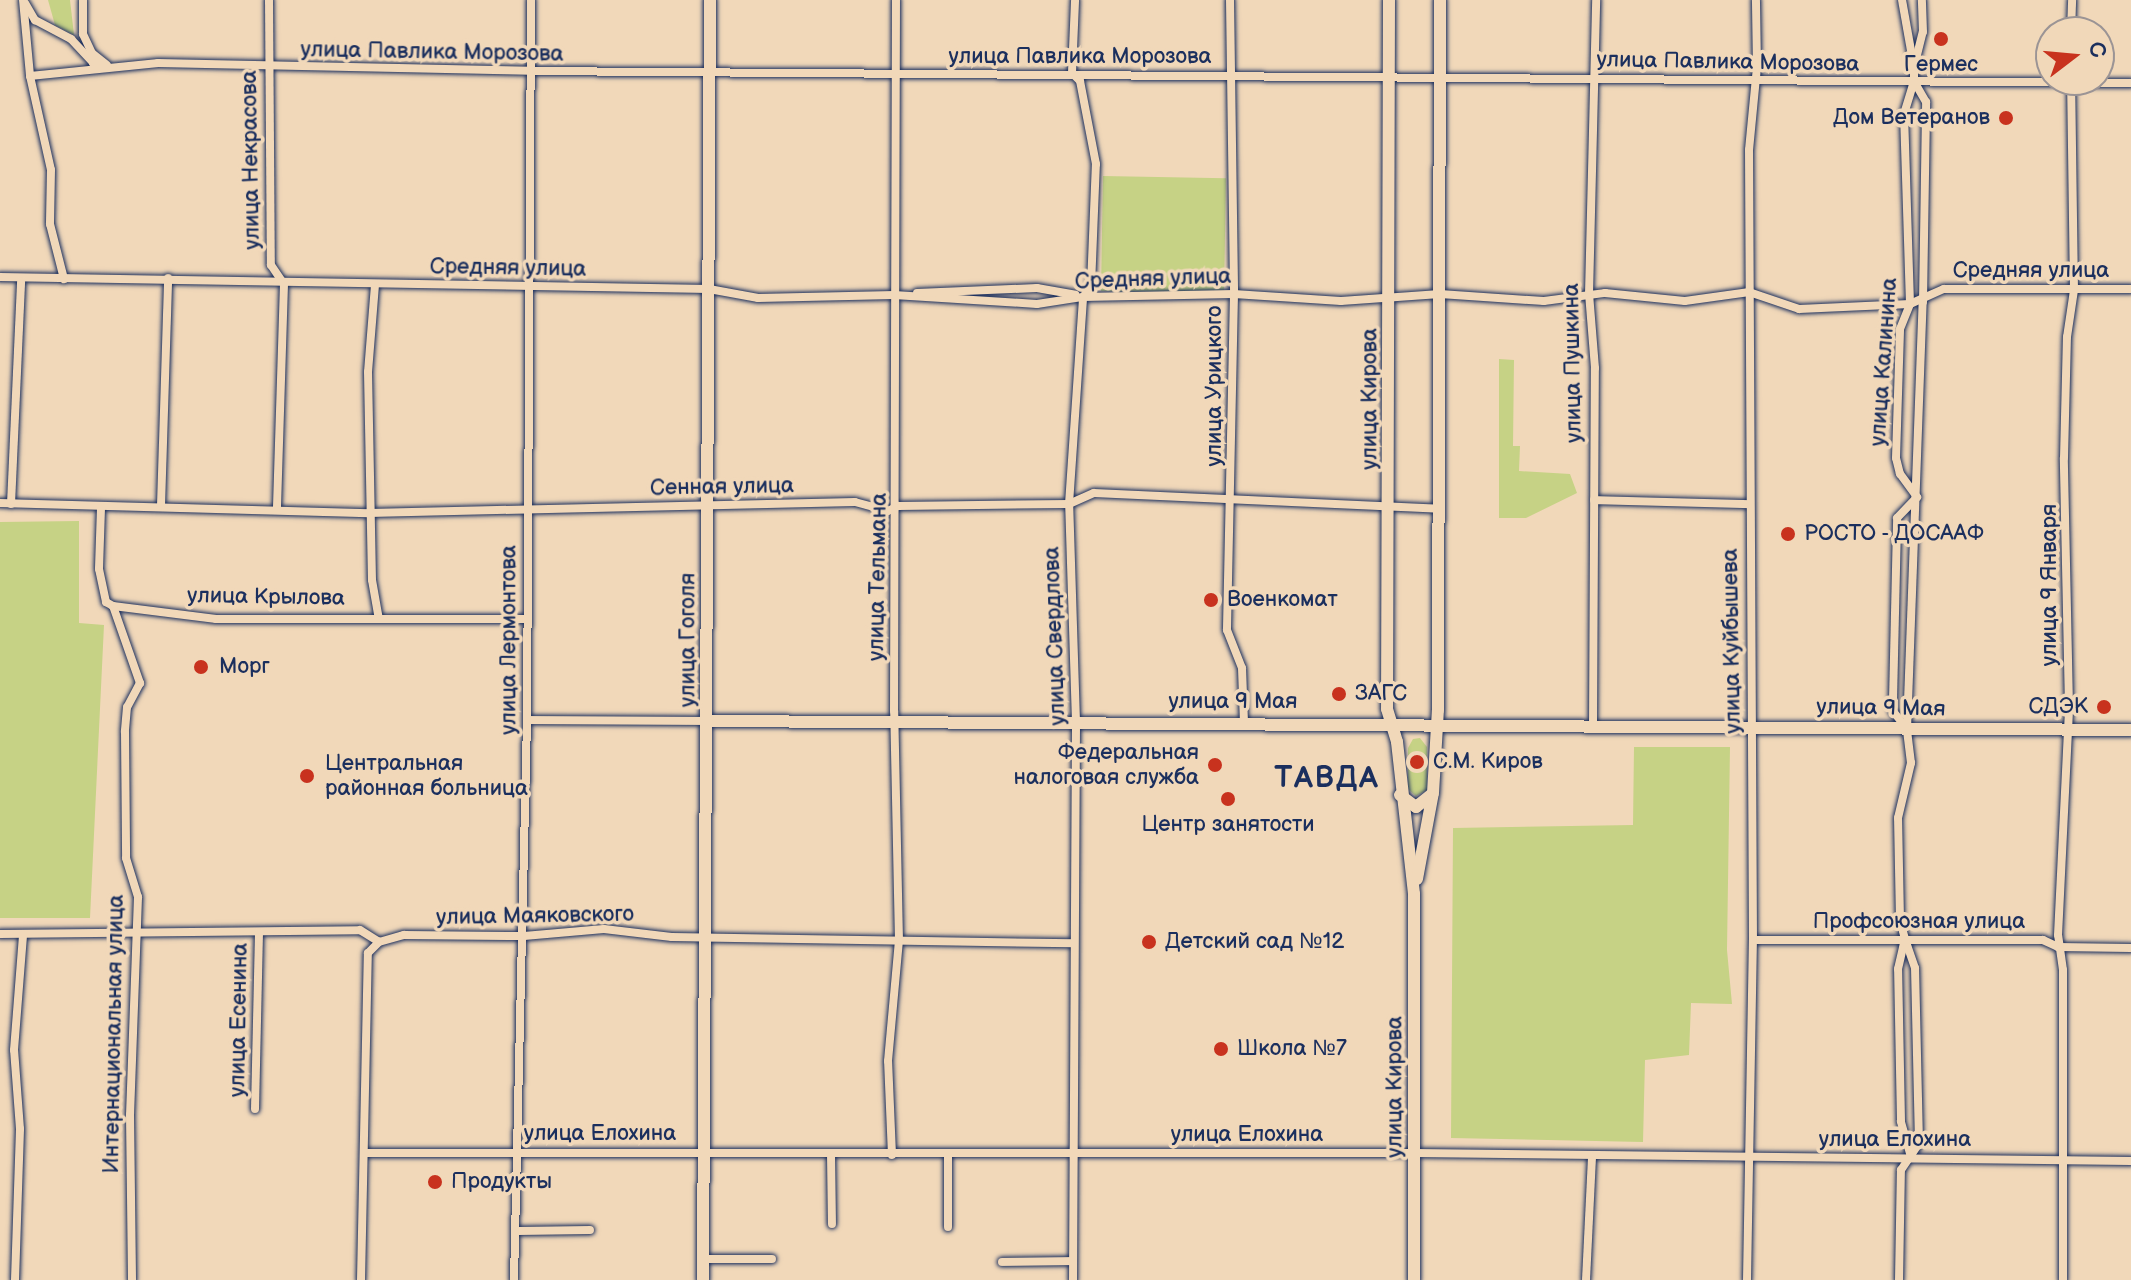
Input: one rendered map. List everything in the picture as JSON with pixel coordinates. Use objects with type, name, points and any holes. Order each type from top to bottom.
[{"type":"street","points":[[23,0],[35,20],[71,39],[93,63],[110,68]]},
{"type":"street","points":[[23,0],[30,76],[51,170],[50,224],[64,279]]},
{"type":"street","points":[[83,0],[83,34],[92,53],[110,68]]},
{"type":"street","name":"улица Некрасова","points":[[269,0],[271,265],[284,284],[277,508]]},
{"type":"street","name":"улица Лермонтова","points":[[514,1280],[521,1151],[527,720],[531,0]]},
{"type":"street","name":"улица Гоголя","points":[[703,1280],[710,0]]},
{"type":"street","name":"улица Тельмана","points":[[892,1155],[888,1061],[899,941],[895,721],[898,506],[894,295],[896,0]]},
{"type":"street","name":"улица Свердлова","points":[[1073,1280],[1077,1152],[1074,943],[1076,722],[1069,504],[1083,297],[1091,286],[1096,164],[1080,81],[1072,73],[1075,0]]},
{"type":"street","name":"улица Урицкого","points":[[1230,0],[1227,76],[1234,294],[1227,630],[1242,668],[1244,722]]},
{"type":"street","name":"улица Кирова","points":[[1389,0],[1387,723],[1397,742],[1400,795],[1414,894],[1414,1280]]},
{"type":"street","name":"улица Кирова","points":[[1414,894],[1433,793],[1437,724],[1440,0]]},
{"type":"street","name":"улица Пушкина","points":[[1593,726],[1595,368],[1589,294],[1597,78],[1596,0]]},
{"type":"street","name":"улица Куйбышева","points":[[1747,1280],[1752,1167],[1747,1158],[1753,940],[1748,504],[1749,150],[1756,82],[1756,0]]},
{"type":"street","name":"улица Калинина","points":[[1902,0],[1914,81],[1904,114],[1910,304],[1900,329],[1896,458],[1917,497]]},
{"type":"street","name":"улица Калинина","points":[[1914,67],[1923,32],[1922,0]]},
{"type":"street","name":"улица Павлика Морозова","points":[[30,76],[158,63],[268,68],[896,75],[1072,73],[1756,82],[2035,81]]},
{"type":"street","name":"улица Калинина","points":[[1899,1280],[1901,1170],[1919,1143],[1915,968],[1905,939],[1898,818],[1911,763],[1907,729],[1923,302],[1926,102],[1914,81]]},
{"type":"street","name":"улица 9 Января","points":[[2063,1280],[2065,1161],[2058,947],[2068,729],[2064,458],[2067,337],[2074,290],[2071,96]]},
{"type":"street","name":"Средняя улица","points":[[0,277],[21,281],[168,278],[284,284],[709,289],[758,298],[894,295],[1037,304],[1083,297],[1234,294],[1341,301],[1440,294],[1544,301],[1589,294],[1685,301],[1749,292],[1799,309],[1910,304],[1923,302],[1944,289],[2131,289]]},
{"type":"street","points":[[161,506],[168,278]]},
{"type":"street","points":[[11,504],[21,281]]},
{"type":"street","name":"улица Крылова","points":[[375,285],[368,372],[369,513],[378,615]]},
{"type":"street","points":[[894,295],[1037,288],[1083,297]]},
{"type":"street","name":"Сенная улица","points":[[0,503],[101,508],[277,508],[369,513],[528,506],[855,502],[888,511],[898,506],[1069,504],[1094,493],[1440,509]]},
{"type":"street","name":"улица Калинина","points":[[1907,729],[1893,711],[1897,518],[1917,497]]},
{"type":"street","points":[[1594,500],[1748,504]]},
{"type":"street","points":[[101,508],[99,569],[106,602],[113,606]]},
{"type":"street","name":"улица Крылова","points":[[113,606],[216,619],[378,615],[528,619]]},
{"type":"street","name":"Интернациональная улица","points":[[113,606],[140,683],[127,707],[125,732],[126,858],[138,897],[130,1115],[132,1280]]},
{"type":"street","name":"улица 9 Мая","points":[[527,720],[1244,722],[2131,730]]},
{"type":"street","points":[[1400,795],[1420,807],[1433,793]]},
{"type":"street","name":"улица Маяковского","points":[[0,934],[360,930],[379,942],[404,935],[524,936],[604,929],[705,937],[1074,943]]},
{"type":"street","name":"улица Есенина","points":[[255,1109],[259,932]]},
{"type":"street","points":[[15,1280],[20,1129],[14,1050],[23,935]]},
{"type":"street","name":"улица Калинина","points":[[1905,939],[1898,969],[1901,1121],[1911,1157]]},
{"type":"street","name":"Профсоюзная улица","points":[[1753,940],[2043,940],[2058,947],[2131,948]]},
{"type":"street","points":[[361,1280],[368,953],[379,942]]},
{"type":"street","name":"улица Елохина","points":[[364,1153],[1415,1153],[2131,1161]]},
{"type":"street","points":[[831,1154],[832,1224]]},
{"type":"street","points":[[948,1155],[948,1227]]},
{"type":"street","points":[[1586,1280],[1592,1156]]},
{"type":"street","points":[[518,1231],[590,1230]]},
{"type":"street","points":[[703,1259],[772,1259]]},
{"type":"street","points":[[1002,1262],[1073,1261]]},
{"type":"green space","points":[[48,0],[70,0],[74,35],[55,25]]},
{"type":"green space","points":[[1103,176],[1226,178],[1224,293],[1101,291]]},
{"type":"green space","points":[[1499,359],[1514,360],[1513,446],[1520,446],[1519,471],[1570,474],[1577,493],[1526,518],[1499,518]]},
{"type":"green space","points":[[79,521],[79,623],[104,625],[90,918],[0,918],[0,522]]},
{"type":"green space","points":[[1420,738],[1427,747],[1427,790],[1416,796],[1408,789],[1408,748],[1413,739]]},
{"type":"green space","points":[[1634,747],[1730,747],[1727,950],[1732,1004],[1691,1003],[1689,1055],[1645,1060],[1643,1142],[1451,1138],[1453,828],[1633,825]]},
{"type":"place","name":"Гермес","points":[[1941,39]]},
{"type":"place","name":"Дом Ветеранов","points":[[2006,118]]},
{"type":"place","name":"РОСТО - ДОСААФ","points":[[1788,534]]},
{"type":"place","name":"Военкомат","points":[[1211,600]]},
{"type":"place","name":"Морг","points":[[201,667]]},
{"type":"place","name":"ЗАГС","points":[[1339,694]]},
{"type":"place","name":"СДЭК","points":[[2104,707]]},
{"type":"place","name":"С.М. Киров","points":[[1417,762]]},
{"type":"place","name":"Федеральная налоговая служба","points":[[1215,765]]},
{"type":"place","name":"Центральная районная больница","points":[[307,776]]},
{"type":"place","name":"Центр занятости","points":[[1228,799]]},
{"type":"place","name":"Детский сад №12","points":[[1149,942]]},
{"type":"place","name":"Школа №7","points":[[1221,1049]]},
{"type":"place","name":"Продукты","points":[[435,1182]]},
{"type":"district","name":"ТАВДА","points":[[1327,778]]}]
